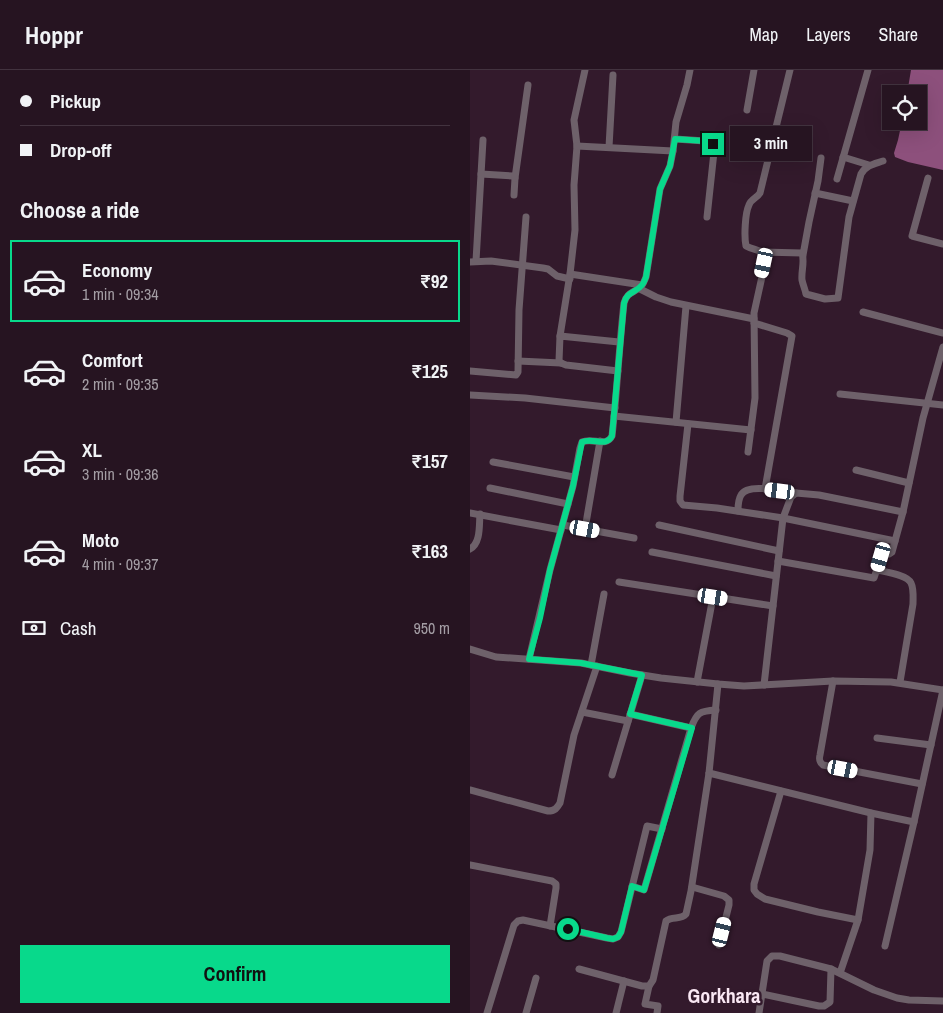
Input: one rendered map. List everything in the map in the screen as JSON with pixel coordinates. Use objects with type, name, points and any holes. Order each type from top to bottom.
[{"type":"street","points":[[561,363],[559,361],[560,336],[575,230],[574,185],[577,146],[574,120],[585,70]]},
{"type":"street","points":[[529,659],[582,442],[587,440],[607,442],[612,436],[625,298],[640,287],[646,277],[660,189],[674,151],[676,122],[690,70]]},
{"type":"street","points":[[747,110],[754,70]]},
{"type":"street","points":[[790,70],[760,193],[758,197],[750,202],[748,207],[745,240],[746,246],[762,252],[802,253],[803,255]]},
{"type":"street","points":[[837,179],[868,70]]},
{"type":"street","points":[[609,147],[614,76]]},
{"type":"street","points":[[514,195],[528,85]]},
{"type":"street","points":[[675,139],[705,141],[713,144],[714,152],[707,217]]},
{"type":"street","points":[[483,140],[473,262],[491,261],[523,265],[548,269],[557,276],[570,276],[640,287],[664,300],[754,321],[792,336],[765,489]]},
{"type":"street","points":[[577,146],[674,151]]},
{"type":"street","points":[[843,157],[869,165]]},
{"type":"street","points":[[821,158],[803,255],[802,279],[806,294],[825,299],[838,298],[849,217],[861,174],[864,168],[869,165],[883,161]]},
{"type":"street","points":[[481,174],[515,178]]},
{"type":"street","points":[[928,178],[912,236],[943,244]]},
{"type":"street","points":[[816,193],[854,201]]},
{"type":"street","points":[[470,371],[516,375],[518,372],[519,310],[526,217]]},
{"type":"street","points":[[748,452],[755,398],[754,321],[764,263],[762,252]]},
{"type":"street","points":[[676,422],[686,306]]},
{"type":"street","points":[[863,312],[943,333]]},
{"type":"street","points":[[560,336],[620,342]]},
{"type":"street","points":[[778,561],[874,578],[882,554],[891,554],[895,541],[927,403],[943,347]]},
{"type":"street","points":[[518,361],[561,363],[618,371]]},
{"type":"street","points":[[840,394],[943,405]]},
{"type":"street","points":[[470,395],[525,398],[615,408]]},
{"type":"street","points":[[614,416],[751,430]]},
{"type":"street","points":[[688,424],[680,496],[680,501],[683,505],[783,518],[895,541]]},
{"type":"street","points":[[585,529],[600,441]]},
{"type":"street","points":[[493,462],[574,477]]},
{"type":"street","points":[[856,470],[909,483]]},
{"type":"street","points":[[490,488],[568,504]]},
{"type":"street","points":[[738,511],[740,497],[743,492],[750,489],[765,489],[819,495],[903,512]]},
{"type":"street","points":[[764,685],[783,518],[791,497],[796,493]]},
{"type":"street","points":[[470,513],[585,529],[634,538]]},
{"type":"street","points":[[470,549],[476,543],[480,514]]},
{"type":"street","points":[[660,525],[779,551]]},
{"type":"street","points":[[652,552],[776,576]]},
{"type":"street","points":[[877,570],[899,575],[912,584],[913,604],[900,682]]},
{"type":"street","points":[[619,582],[773,606]]},
{"type":"street","points":[[470,790],[548,811],[557,808],[560,803],[574,734],[582,712],[594,665],[604,594]]},
{"type":"street","points":[[697,682],[713,597]]},
{"type":"street","points":[[470,649],[496,657],[594,665],[642,675],[718,684],[744,686],[833,681],[900,682],[943,690],[885,946]]},
{"type":"street","points":[[612,776],[642,675]]},
{"type":"street","points":[[833,681],[819,760],[820,764],[922,784]]},
{"type":"street","points":[[657,1013],[658,1006],[645,1004],[648,986],[653,980],[666,921],[670,918],[682,918],[686,914],[709,774],[718,684]]},
{"type":"street","points":[[632,886],[644,890],[695,718],[704,710],[716,710]]},
{"type":"street","points":[[582,712],[692,728]]},
{"type":"street","points":[[877,738],[931,745]]},
{"type":"street","points":[[709,774],[914,822]]},
{"type":"street","points":[[781,791],[754,884],[754,890],[765,899],[858,920]]},
{"type":"street","points":[[840,973],[858,920],[870,850],[872,813]]},
{"type":"street","points":[[487,1013],[514,924],[518,921],[523,920],[613,939],[618,937],[621,932],[647,826],[662,830]]},
{"type":"street","points":[[470,865],[556,884],[550,926]]},
{"type":"street","points":[[692,886],[724,896],[729,900],[719,946]]},
{"type":"street","points":[[759,1013],[767,961],[772,956],[780,956],[831,969],[874,990],[897,998],[943,1001]]},
{"type":"street","points":[[579,969],[624,982],[648,986]]},
{"type":"street","points":[[827,1013],[830,1002],[831,969]]},
{"type":"street","points":[[526,1013],[536,978]]},
{"type":"street","points":[[616,1013],[624,982]]},
{"type":"street","points":[[762,994],[819,1006],[824,1006],[830,1002]]},
{"type":"shaded area","points":[[911,70],[943,70],[943,170],[895,157],[894,153],[900,130],[927,130],[927,85],[908,85]]},
{"type":"district","name":"Gorkhara","points":[[724,996]]},
{"type":"route","points":[[568,929],[613,939],[618,937],[621,932],[632,886],[644,890],[692,728],[630,714],[642,675],[581,663],[529,659],[550,570],[573,486],[582,442],[587,440],[607,442],[612,436],[625,298],[642,285],[646,277],[657,201],[670,166],[675,139],[705,141],[713,144]]}]
